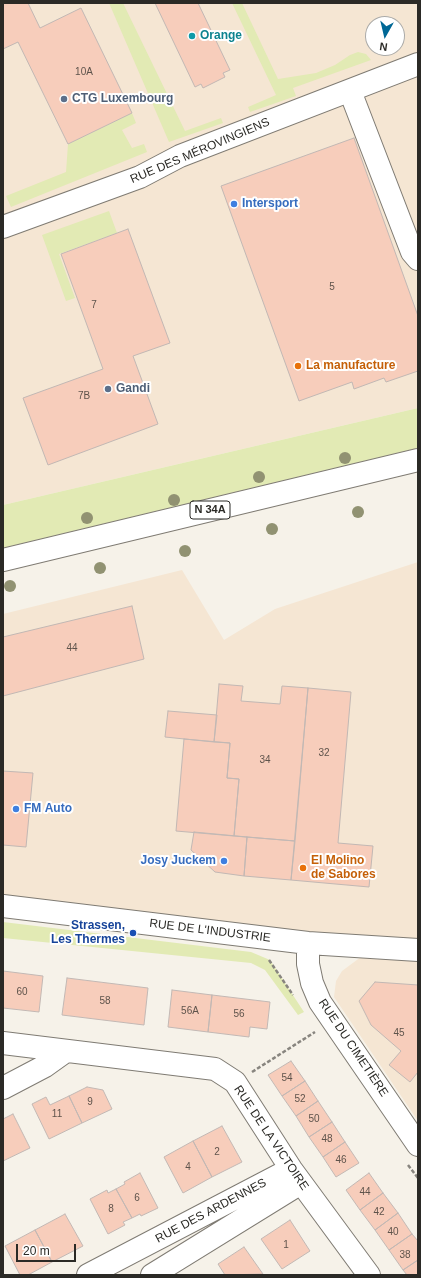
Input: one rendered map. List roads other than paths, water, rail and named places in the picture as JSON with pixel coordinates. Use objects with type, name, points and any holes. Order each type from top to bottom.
[{"type":"street","name":"RUE DES MÉROVINGIENS","points":[[3,227],[140,177],[180,156],[418,64]]},
{"type":"street","points":[[350,90],[370,163],[409,256]]},
{"type":"street","name":"N 34A","points":[[3,560],[418,460]]},
{"type":"street","name":"RUE DE L'INDUSTRIE","points":[[3,906],[308,943],[418,950]]},
{"type":"street","name":"RUE DU CIMETIÈRE","points":[[308,943],[308,964],[310,977],[320,1002],[418,1145]]},
{"type":"street","name":"RUE DE LA VICTOIRE","points":[[3,1043],[215,1069],[234,1082],[296,1176],[369,1275]]},
{"type":"street","points":[[3,1088],[45,1066],[66,1051]]},
{"type":"street","name":"RUE DES ARDENNES","points":[[88,1275],[296,1176]]},
{"type":"street","name":"RUE DES ARDENNES","points":[[152,1275],[296,1176]]},
{"type":"place","name":"Orange","points":[[192,36]]},
{"type":"place","name":"CTG Luxembourg","points":[[64,99]]},
{"type":"place","name":"Intersport","points":[[234,204]]},
{"type":"place","name":"La manufacture","points":[[298,366]]},
{"type":"place","name":"Gandi","points":[[108,389]]},
{"type":"place","name":"FM Auto","points":[[16,809]]},
{"type":"place","name":"Josy Juckem","points":[[224,861]]},
{"type":"place","name":"El Molino de Sabores","points":[[303,868]]},
{"type":"place","name":"Strassen, Les Thermes","points":[[133,933]]}]
